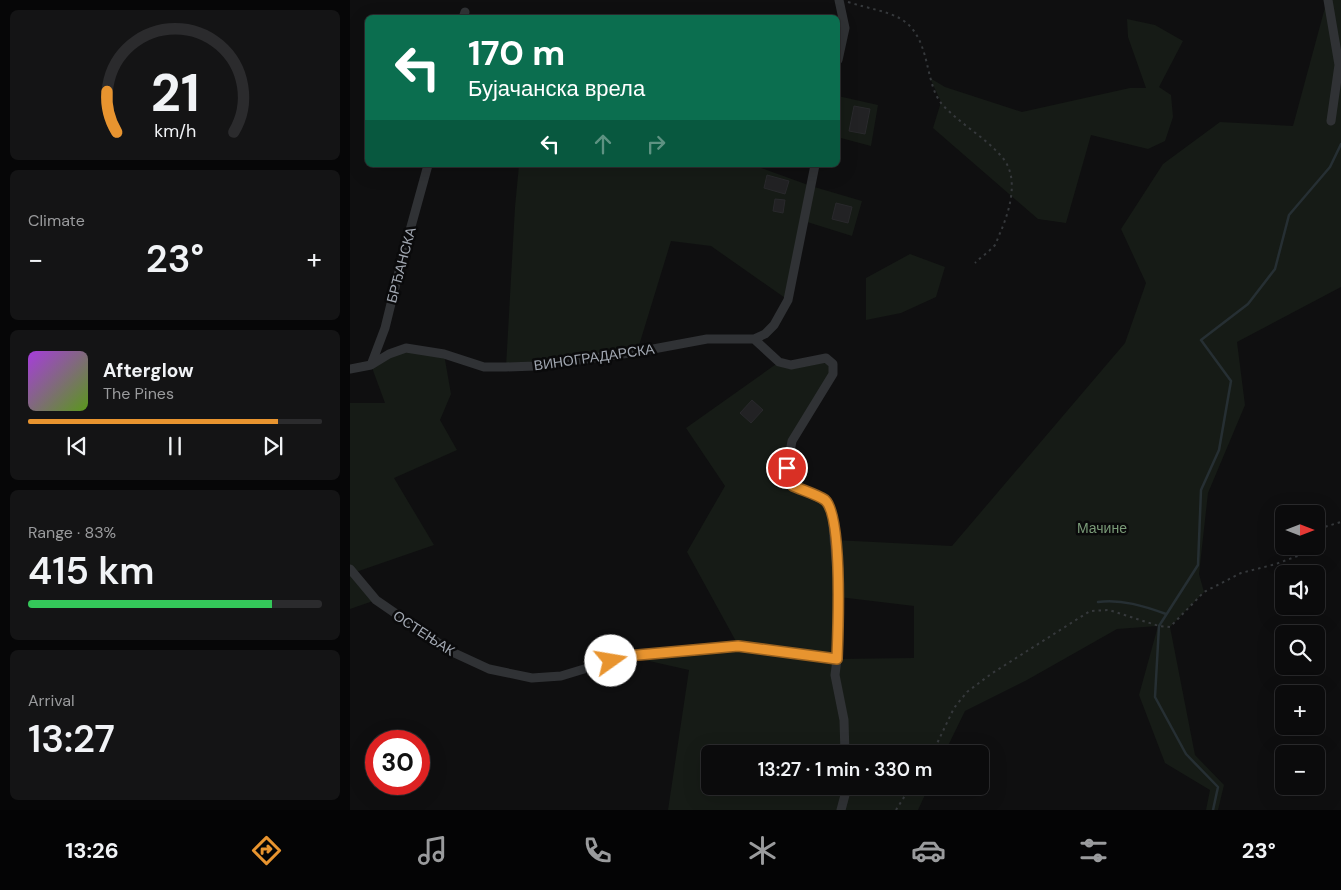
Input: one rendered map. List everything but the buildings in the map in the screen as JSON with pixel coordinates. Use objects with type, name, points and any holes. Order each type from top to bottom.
[{"type":"street","points":[[840,0],[845,28],[840,51]]},
{"type":"street","points":[[1328,0],[1340,65],[1331,121]]},
{"type":"street","name":"БРЂАНСКА","points":[[372,365],[385,328],[427,167]]},
{"type":"street","points":[[815,167],[788,300],[774,325],[765,334],[754,340],[779,362],[791,365],[826,358],[833,364],[833,374],[792,441],[787,468],[793,486],[825,500],[832,514],[839,597],[835,675],[844,720],[844,745]]},
{"type":"street","name":"ВИНОГРАДАРСКА","points":[[350,368],[372,365],[389,354],[406,348],[444,354],[484,367],[535,366],[637,352],[707,338],[754,340]]},
{"type":"street","name":"ОСТЕЊАК","points":[[350,569],[376,600],[450,651],[489,669],[532,678],[561,676],[627,656],[738,646],[837,659]]},
{"type":"street","points":[[841,810],[845,795]]},
{"type":"path","points":[[840,0],[872,10],[891,13],[906,21],[923,45],[930,78],[941,102],[1002,156],[1011,175],[1012,196],[995,244],[975,263]]},
{"type":"path","points":[[1325,527],[1341,522]]},
{"type":"path","points":[[936,745],[954,708],[967,692],[990,674],[1090,611],[1108,610],[1159,626],[1170,627],[1204,592],[1241,573],[1276,564],[1300,555]]},
{"type":"path","points":[[896,810],[905,795]]},
{"type":"green space","name":"Мачине","points":[[1327,0],[1341,0],[1341,287],[1237,342],[1245,405],[1208,493],[1199,574],[1204,592],[1170,627],[1195,755],[1224,785],[1218,810],[1206,810],[1210,790],[1165,763],[1139,695],[1158,626],[1117,629],[1027,680],[965,711],[948,745],[701,745],[701,795],[925,795],[918,810],[668,810],[689,670],[627,656],[738,645],[687,552],[725,486],[686,428],[779,362],[826,358],[833,374],[792,441],[787,468],[793,486],[825,501],[835,540],[952,546],[1125,343],[1146,283],[1121,229],[1163,164],[1220,122],[1293,126]],"holes":[[[839,597],[914,606],[914,658],[837,659]]]},
{"type":"green space","points":[[1127,19],[1155,25],[1183,41],[1159,87],[1171,95],[1173,117],[1165,141],[1148,149],[1091,135],[1066,223],[1038,219],[933,128],[941,102],[930,78],[945,87],[1022,112],[1130,88],[1146,88],[1128,37]]},
{"type":"green space","points":[[840,96],[878,105],[871,146],[841,138],[840,142]]},
{"type":"green space","points":[[519,167],[759,167],[811,186],[862,201],[852,236],[804,221],[788,300],[711,246],[671,241],[637,352],[506,367]]},
{"type":"green space","points":[[910,254],[945,267],[936,297],[901,313],[866,320],[866,278]]},
{"type":"green space","points":[[406,348],[444,354],[451,394],[440,420],[457,450],[394,478],[434,545],[353,573],[376,600],[350,609],[350,403],[385,403],[371,365]]},
{"type":"waterway","points":[[1213,810],[1218,787],[1186,754],[1155,697],[1159,626],[1198,565],[1201,490],[1219,450],[1231,381],[1201,340],[1248,304],[1275,269],[1289,215],[1330,167],[1341,144]]},
{"type":"waterway","points":[[1098,602],[1124,602],[1166,614]]},
{"type":"route","points":[[611,661],[627,656],[738,646],[837,659],[839,597],[832,514],[825,500],[793,486],[787,468]]}]
